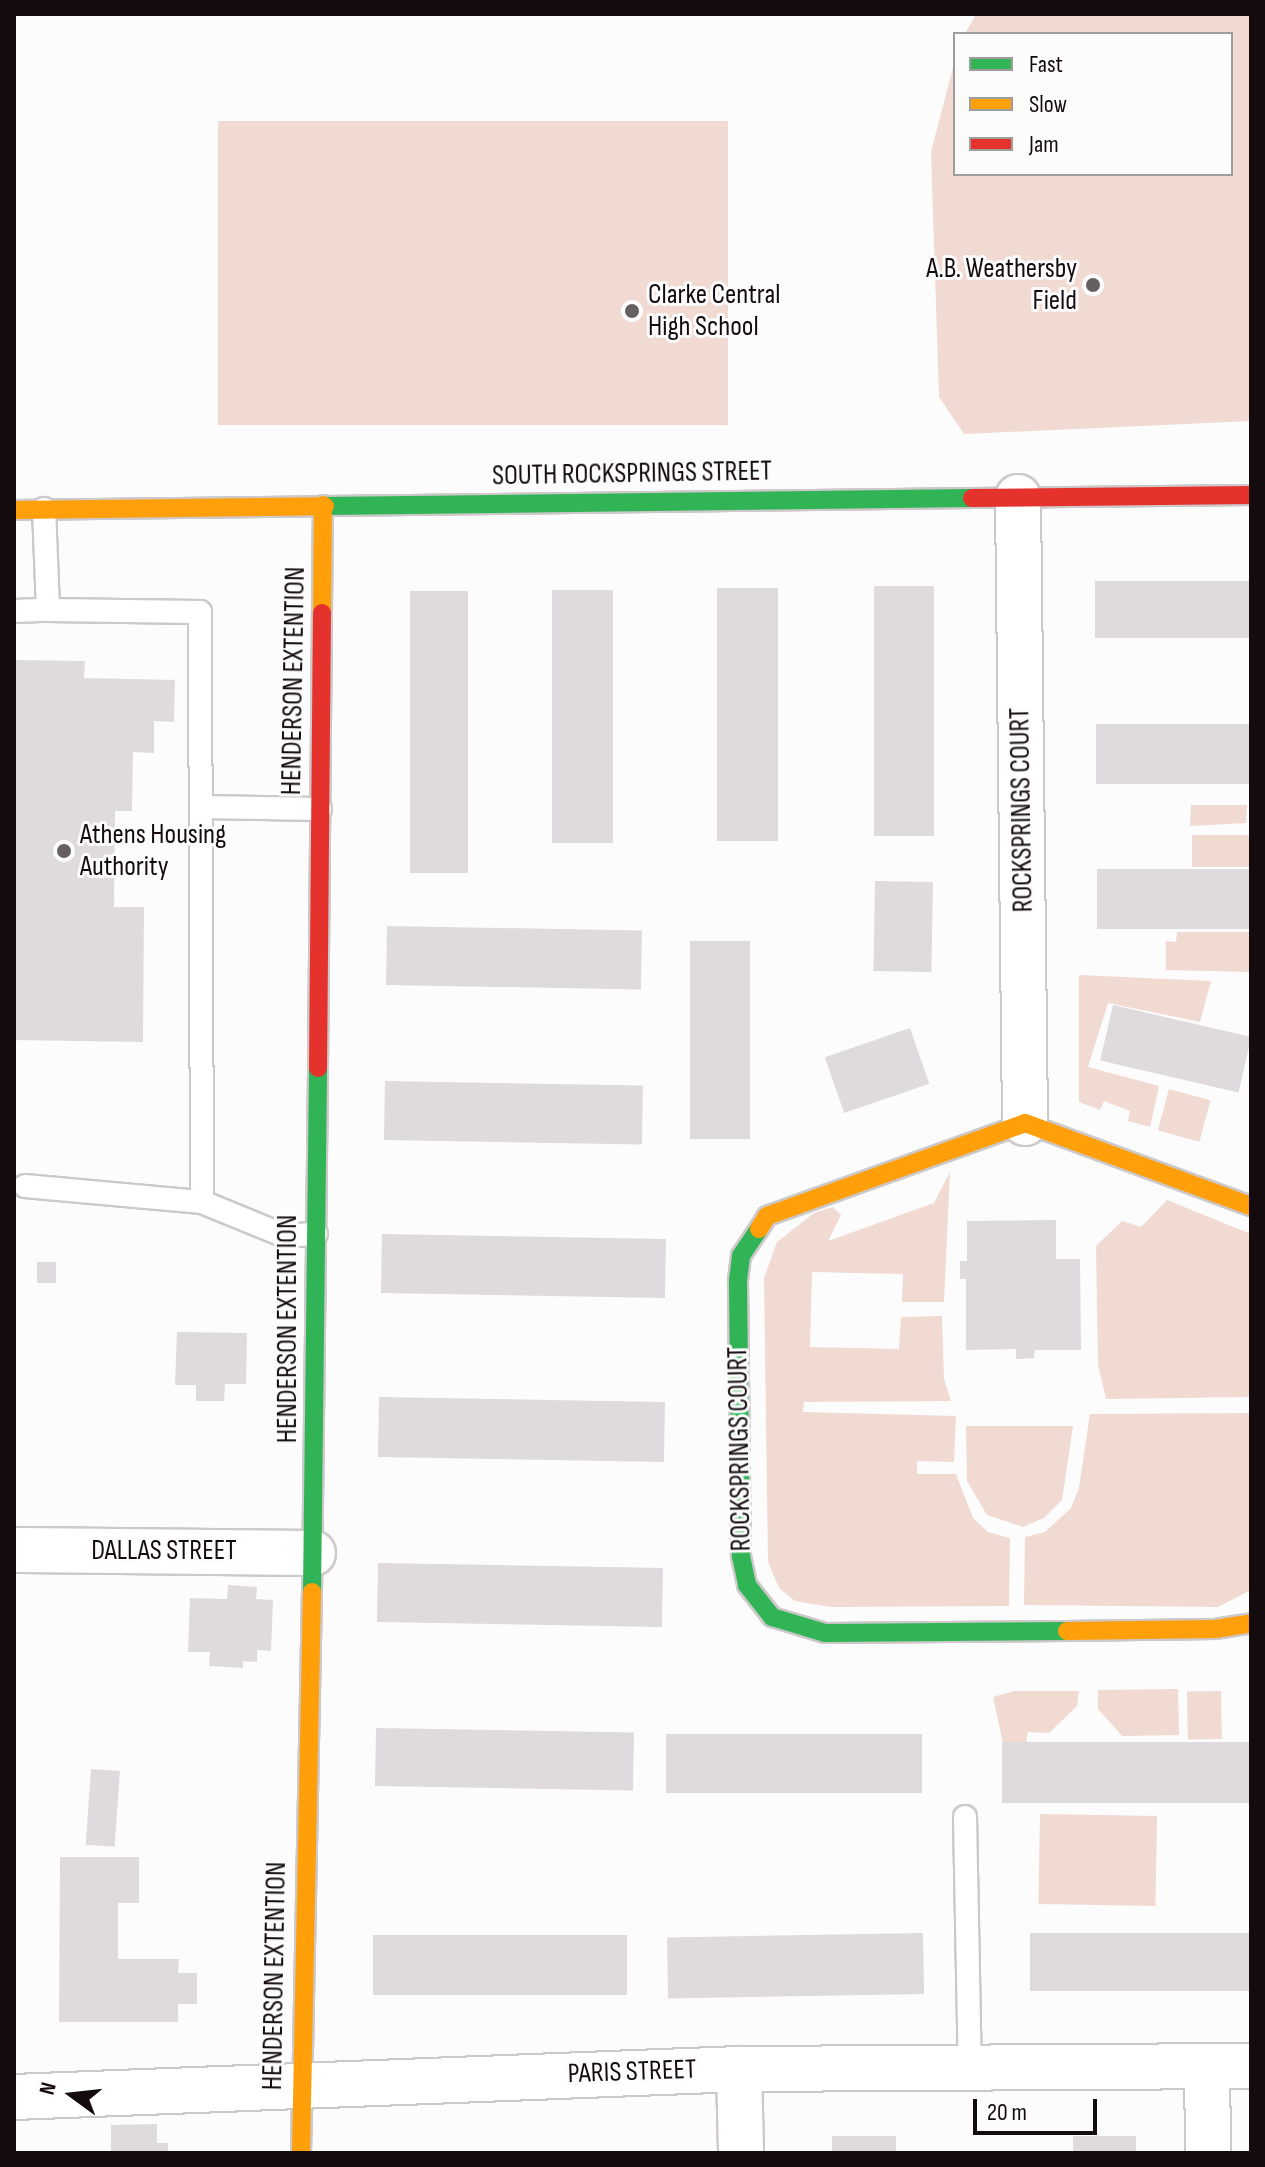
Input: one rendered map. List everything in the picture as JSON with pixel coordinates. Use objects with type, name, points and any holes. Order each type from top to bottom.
[{"type":"street","name":"SOUTH ROCKSPRINGS STREET","points":[[14,510],[1251,495]]},
{"type":"street","name":"ROCKSPRINGS COURT","points":[[1018,497],[1025,1123],[798,1202],[767,1216],[752,1234],[738,1282],[741,1556],[747,1585],[772,1617],[825,1633],[1215,1629],[1251,1623]]},
{"type":"street","name":"HENDERSON EXTENTION","points":[[301,2153],[313,1553],[323,505]]},
{"type":"street","points":[[1025,1123],[1251,1206]]},
{"type":"street","name":"DALLAS STREET","points":[[14,1550],[313,1553]]},
{"type":"street","points":[[1207,2066],[1208,2153]]},
{"type":"street","name":"PARIS STREET","points":[[14,2097],[300,2083],[739,2069],[1251,2066]]},
{"type":"street","points":[[739,2069],[741,2153]]},
{"type":"lane","points":[[44,509],[48,610]]},
{"type":"lane","points":[[14,611],[200,612],[202,1202]]},
{"type":"lane","points":[[201,807],[320,809]]},
{"type":"lane","points":[[25,1186],[202,1202],[285,1236],[316,1234]]},
{"type":"lane","points":[[965,1817],[970,2067]]},
{"type":"shaded area","name":"A.B. Weathersby Field","points":[[976,14],[1251,14],[1251,421],[964,434],[939,397],[931,152],[953,68],[953,176],[1233,176],[1233,32],[966,32]]},
{"type":"shaded area","points":[[218,121],[728,121],[728,425],[218,425]]},
{"type":"shaded area","points":[[1191,805],[1247,805],[1246,823],[1190,826]]},
{"type":"shaded area","points":[[1192,835],[1249,835],[1249,867],[1192,867]]},
{"type":"shaded area","points":[[1177,932],[1251,932],[1251,972],[1166,970],[1166,941],[1176,942]]},
{"type":"shaded area","points":[[1079,975],[1211,981],[1200,1022],[1108,1003],[1088,1067],[1159,1086],[1150,1127],[1128,1121],[1130,1111],[1104,1101],[1100,1110],[1079,1102]]},
{"type":"shaded area","points":[[1169,1089],[1211,1100],[1199,1142],[1158,1131]]},
{"type":"shaded area","points":[[950,1172],[944,1302],[902,1302],[903,1274],[812,1272],[810,1347],[899,1349],[901,1317],[942,1316],[944,1379],[951,1401],[804,1402],[803,1412],[956,1416],[954,1462],[917,1461],[917,1474],[956,1474],[973,1518],[988,1532],[1010,1538],[1009,1606],[831,1607],[795,1601],[779,1588],[768,1562],[764,1278],[777,1242],[814,1213],[833,1207],[841,1215],[828,1241],[934,1203]]},
{"type":"shaded area","points":[[1167,1200],[1251,1234],[1251,1397],[1106,1399],[1098,1365],[1096,1246],[1122,1221],[1141,1227]]},
{"type":"shaded area","points":[[1251,1413],[1251,1590],[1218,1607],[1024,1605],[1025,1537],[1045,1532],[1071,1508],[1079,1488],[1090,1414]]},
{"type":"shaded area","points":[[966,1426],[1073,1426],[1062,1500],[1044,1518],[1023,1527],[987,1515],[967,1481]]},
{"type":"shaded area","points":[[1178,1689],[1179,1735],[1122,1736],[1098,1709],[1098,1690]]},
{"type":"shaded area","points":[[1014,1691],[1079,1691],[1077,1706],[1049,1733],[1028,1732],[1026,1743],[1003,1743],[993,1697]]},
{"type":"shaded area","points":[[1221,1691],[1222,1739],[1188,1740],[1187,1692]]},
{"type":"shaded area","points":[[1040,1814],[1157,1816],[1155,1906],[1038,1904]]},
{"type":"building","points":[[1095,581],[1251,581],[1251,638],[1095,638]]},
{"type":"building","points":[[874,586],[934,586],[934,836],[874,836]]},
{"type":"building","points":[[717,588],[778,588],[778,841],[717,841]]},
{"type":"building","points":[[552,590],[613,590],[613,843],[552,843]]},
{"type":"building","points":[[410,591],[468,591],[468,873],[410,873]]},
{"type":"building","name":"Athens Housing Authority","points":[[14,660],[85,661],[84,678],[175,680],[174,722],[154,721],[154,753],[133,752],[132,811],[115,811],[114,907],[144,907],[143,1042],[14,1040]]},
{"type":"building","points":[[1096,724],[1251,724],[1251,784],[1096,784]]},
{"type":"building","points":[[1097,869],[1251,869],[1251,929],[1097,929]]},
{"type":"building","points":[[875,881],[933,882],[931,972],[873,971]]},
{"type":"building","points":[[387,926],[642,930],[641,989],[386,985]]},
{"type":"building","points":[[690,941],[750,941],[750,1139],[690,1139]]},
{"type":"building","points":[[1113,1005],[1251,1037],[1239,1092],[1100,1061]]},
{"type":"building","points":[[910,1028],[929,1084],[844,1113],[825,1057]]},
{"type":"building","points":[[385,1081],[643,1086],[642,1144],[384,1140]]},
{"type":"building","points":[[1056,1220],[1056,1259],[1080,1259],[1081,1350],[1035,1350],[1034,1358],[1016,1359],[1016,1349],[966,1350],[966,1279],[960,1279],[960,1261],[967,1261],[967,1221]]},
{"type":"building","points":[[382,1234],[666,1239],[665,1298],[381,1293]]},
{"type":"building","points":[[37,1262],[56,1262],[56,1283],[37,1283]]},
{"type":"building","points":[[177,1332],[247,1333],[246,1384],[225,1384],[224,1401],[196,1401],[196,1385],[175,1385]]},
{"type":"building","points":[[379,1397],[665,1402],[664,1462],[378,1457]]},
{"type":"building","points":[[378,1563],[663,1568],[662,1627],[377,1622]]},
{"type":"building","points":[[228,1585],[257,1587],[256,1599],[273,1600],[271,1651],[257,1650],[257,1662],[243,1661],[243,1668],[209,1666],[210,1652],[188,1652],[190,1598],[227,1599]]},
{"type":"building","points":[[376,1728],[634,1733],[633,1790],[375,1786]]},
{"type":"building","points":[[666,1734],[922,1734],[922,1793],[666,1793]]},
{"type":"building","points":[[1002,1742],[1251,1742],[1251,1803],[1002,1803]]},
{"type":"building","points":[[91,1769],[120,1771],[115,1847],[86,1845]]},
{"type":"building","points":[[60,1857],[139,1857],[139,1903],[118,1903],[118,1959],[179,1959],[178,1973],[197,1973],[197,2004],[178,2004],[178,2022],[59,2022]]},
{"type":"building","points":[[923,1933],[924,1994],[668,1998],[667,1937]]},
{"type":"building","points":[[1030,1933],[1251,1933],[1251,1991],[1030,1991]]},
{"type":"building","points":[[373,1935],[627,1935],[627,1995],[373,1995]]},
{"type":"building","points":[[157,2124],[157,2143],[168,2143],[168,2153],[111,2153],[111,2125]]},
{"type":"building","points":[[832,2136],[896,2136],[896,2153],[832,2153]]},
{"type":"building","points":[[1073,2136],[1136,2136],[1136,2153],[1073,2153]]},
{"type":"traffic: fast","points":[[325,506],[972,498]]},
{"type":"traffic: fast","points":[[312,1592],[318,1068]]},
{"type":"traffic: fast","points":[[759,1229],[741,1256],[738,1282],[741,1556],[747,1585],[772,1617],[825,1633],[1067,1631]]},
{"type":"traffic: slow","points":[[322,613],[323,505]]},
{"type":"traffic: slow","points":[[14,510],[325,506]]},
{"type":"traffic: slow","points":[[759,1229],[767,1216],[1025,1123],[1251,1206]]},
{"type":"traffic: slow","points":[[301,2153],[312,1592]]},
{"type":"traffic: slow","points":[[1067,1631],[1215,1629],[1251,1623]]},
{"type":"traffic: jam","points":[[972,498],[1251,495]]},
{"type":"traffic: jam","points":[[318,1068],[322,613]]},
{"type":"place","name":"A.B. Weathersby Field","points":[[1093,285]]},
{"type":"place","name":"Clarke Central High School","points":[[632,311]]},
{"type":"place","name":"Athens Housing Authority","points":[[64,851]]}]
